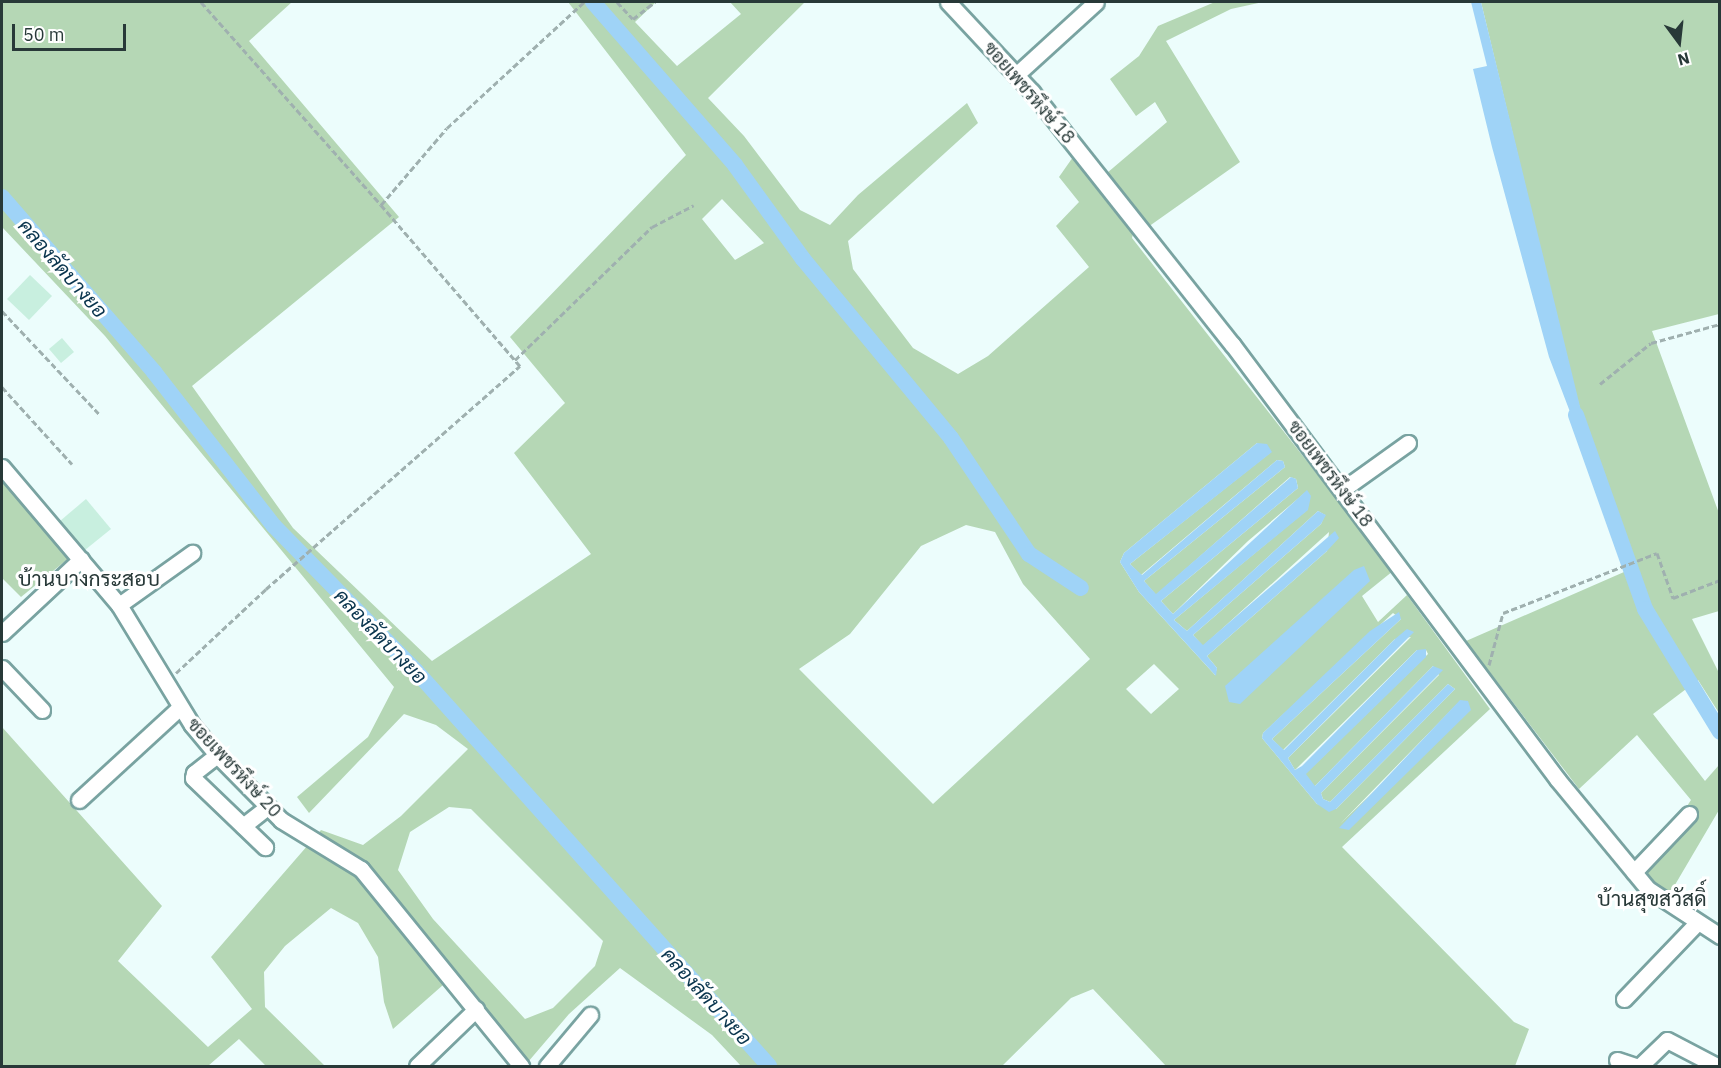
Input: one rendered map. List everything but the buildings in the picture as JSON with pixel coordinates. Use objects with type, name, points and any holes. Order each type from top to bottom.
[{"type":"street","name":"ซอยเพชรหึงษ์ 18","points":[[948,2],[1016,75],[1232,344],[1558,780],[1654,894],[1719,936]]},
{"type":"street","points":[[1016,75],[1096,2]]},
{"type":"street","points":[[1342,490],[1408,443]]},
{"type":"street","name":"ซอยเพชรหึงษ์ 20","points":[[2,467],[119,605],[180,707],[217,755],[267,807],[293,829],[361,869],[521,1066]]},
{"type":"street","points":[[119,605],[192,553]]},
{"type":"street","points":[[2,633],[81,559]]},
{"type":"street","points":[[2,668],[42,710]]},
{"type":"street","points":[[79,800],[180,707]]},
{"type":"street","points":[[217,755],[194,773],[194,778],[265,847]]},
{"type":"street","points":[[243,826],[267,807]]},
{"type":"street","points":[[1634,872],[1689,814]]},
{"type":"street","points":[[1624,999],[1697,923]]},
{"type":"street","points":[[417,1066],[476,1009]]},
{"type":"street","points":[[547,1066],[590,1015]]},
{"type":"street","points":[[1640,1066],[1667,1040],[1717,1066]]},
{"type":"street","points":[[1617,1060],[1635,1066]]},
{"type":"path","points":[[166,683],[266,589],[520,366],[201,2]]},
{"type":"path","points":[[381,205],[447,128],[584,2]]},
{"type":"path","points":[[617,2],[633,19],[655,2]]},
{"type":"path","points":[[515,360],[652,227],[694,205]]},
{"type":"path","points":[[2,311],[100,415]]},
{"type":"path","points":[[1600,384],[1651,343],[1719,324]]},
{"type":"path","points":[[2,387],[72,464]]},
{"type":"path","points":[[1485,681],[1503,613],[1657,553],[1673,598],[1719,580]]},
{"type":"green space","points":[[2,2],[292,2],[249,41],[399,217],[192,386],[293,528],[432,661],[591,554],[514,453],[565,403],[510,337],[686,155],[568,2],[656,2],[635,22],[677,66],[741,14],[730,2],[805,2],[708,98],[744,136],[800,210],[830,225],[858,195],[967,103],[978,123],[848,241],[853,269],[913,348],[958,374],[988,356],[1089,267],[1056,226],[1079,202],[1059,177],[1073,157],[1134,230],[1132,238],[1393,571],[1362,596],[1378,622],[1407,595],[1490,709],[1342,847],[1514,1022],[1529,1029],[1515,1066],[1166,1066],[1093,989],[1071,998],[1002,1066],[741,1066],[712,1035],[620,968],[569,1014],[528,1062],[443,985],[393,1029],[384,1002],[378,957],[358,923],[331,908],[285,946],[264,972],[265,1007],[325,1066],[266,1066],[239,1039],[208,1066],[2,1066],[2,727],[162,906],[118,961],[208,1047],[252,1009],[211,957],[321,830],[363,845],[401,816],[468,749],[436,725],[404,714],[309,813],[297,797],[368,737],[394,687],[105,336],[2,227]],"holes":[[[722,199],[764,243],[735,260],[702,219]],[[1257,443],[1271,452],[1130,564],[1141,575],[1277,460],[1283,461],[1285,467],[1144,581],[1156,595],[1290,477],[1296,479],[1298,488],[1161,601],[1173,614],[1248,541],[1307,491],[1307,510],[1174,620],[1187,631],[1318,511],[1325,515],[1321,524],[1193,635],[1203,646],[1329,532],[1327,551],[1207,656],[1217,668],[1215,675],[1139,592],[1120,562],[1124,553]],[[966,525],[995,532],[1023,584],[1090,659],[933,804],[799,669],[850,634],[921,546]],[[1393,613],[1401,619],[1272,739],[1283,750],[1395,639],[1411,637],[1288,758],[1295,770],[1417,650],[1426,650],[1428,654],[1305,774],[1307,780],[1314,787],[1433,666],[1439,675],[1321,793],[1323,799],[1330,802],[1448,684],[1455,689],[1336,809],[1317,804],[1262,738],[1263,733]],[[1154,664],[1179,689],[1151,714],[1126,689]],[[1460,701],[1468,701],[1341,823]],[[449,807],[471,809],[603,941],[595,966],[553,1008],[525,1019],[433,919],[398,870],[410,832]]]},
{"type":"green space","points":[[1215,2],[1263,2],[1231,9],[1166,41],[1240,162],[1148,227],[1107,173],[1167,122],[1155,102],[1136,116],[1110,79],[1139,56],[1158,26]]},
{"type":"green space","points":[[1481,2],[1719,2],[1719,314],[1652,331],[1720,516],[1719,611],[1692,619],[1719,673],[1719,713],[1698,680],[1653,714],[1705,781],[1719,765],[1719,810],[1669,895],[1643,873],[1691,800],[1637,735],[1579,789],[1466,641],[1624,572],[1568,364]]},
{"type":"green space","points":[[2,481],[69,558],[21,597],[2,578]]},
{"type":"water","points":[[1471,2],[1481,2],[1587,435],[1580,438],[1549,357],[1492,147],[1473,69],[1487,66]]},
{"type":"water","points":[[1257,443],[1267,444],[1272,452],[1130,564],[1142,575],[1277,460],[1283,461],[1285,467],[1144,581],[1156,594],[1291,477],[1296,479],[1298,488],[1161,601],[1173,614],[1307,490],[1311,496],[1308,510],[1174,620],[1187,631],[1318,511],[1326,515],[1321,524],[1193,635],[1203,645],[1335,531],[1339,538],[1327,551],[1207,656],[1217,668],[1216,676],[1139,592],[1120,562],[1124,553]]},
{"type":"water","points":[[1364,566],[1370,581],[1240,704],[1229,702],[1225,686],[1354,570]]},
{"type":"water","points":[[1399,612],[1401,619],[1272,739],[1284,750],[1395,639],[1407,629],[1414,632],[1288,758],[1295,770],[1302,766],[1417,650],[1426,649],[1426,657],[1306,774],[1315,786],[1433,666],[1443,670],[1321,793],[1323,799],[1330,802],[1448,684],[1455,689],[1336,809],[1329,812],[1317,804],[1262,738],[1263,733],[1370,631]]},
{"type":"water","points":[[1460,700],[1468,701],[1471,710],[1349,830],[1339,828]]},
{"type":"waterway","points":[[593,2],[735,165],[803,259],[951,438],[1029,554],[1081,588]]},
{"type":"waterway","name":"คลองลัดบางยอ","points":[[2,197],[154,372],[274,526],[416,671],[769,1066]]},
{"type":"waterway","points":[[1576,415],[1645,609],[1720,732]]},
{"type":"district","name":"บ้านบางกระสอบ","points":[[89,578]]},
{"type":"district","name":"บ้านสุขสวัสดิ์","points":[[1652,898]]}]
